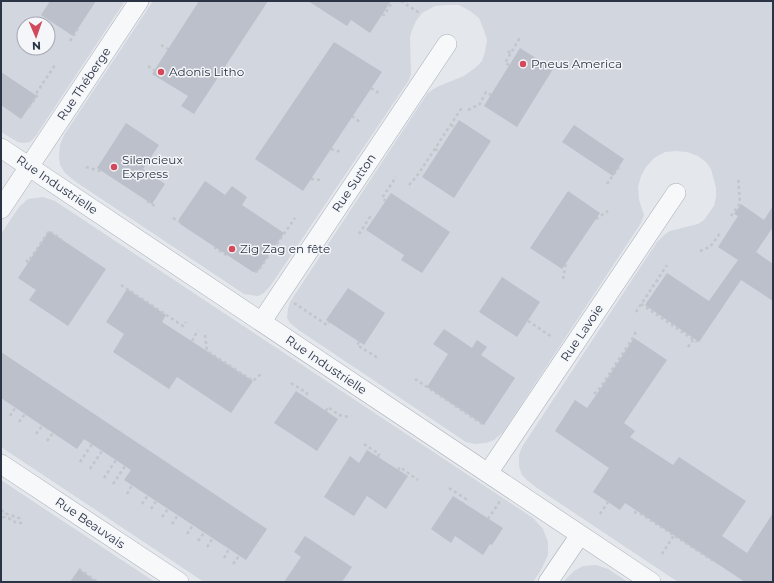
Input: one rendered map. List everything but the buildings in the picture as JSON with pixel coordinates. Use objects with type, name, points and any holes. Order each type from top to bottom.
[{"type":"street","name":"Rue Théberge","points":[[29,167],[139,1]]},
{"type":"street","name":"Rue Sutton","points":[[262,321],[447,44]]},
{"type":"street","name":"Rue Industrielle","points":[[1,148],[651,582]]},
{"type":"street","points":[[1,209],[29,167]]},
{"type":"street","name":"Rue Lavoie","points":[[488,472],[676,193]]},
{"type":"street","name":"Rue Beauvais","points":[[1,464],[179,582]]},
{"type":"street","points":[[548,582],[580,535]]},
{"type":"path","points":[[382,14],[384,15],[394,1]]},
{"type":"path","points":[[401,1],[421,14]]},
{"type":"path","points":[[70,41],[78,29]]},
{"type":"path","points":[[509,65],[506,63],[521,36]]},
{"type":"path","points":[[161,46],[168,50]]},
{"type":"path","points":[[514,50],[518,52]]},
{"type":"path","points":[[508,51],[511,54]]},
{"type":"path","points":[[29,107],[37,96],[35,95],[55,65]]},
{"type":"path","points":[[148,66],[154,70]]},
{"type":"path","points":[[371,88],[379,94]]},
{"type":"path","points":[[468,110],[480,104],[486,92],[491,95]]},
{"type":"path","points":[[409,185],[427,161],[462,106]]},
{"type":"path","points":[[352,116],[360,122]]},
{"type":"path","points":[[451,124],[454,127]]},
{"type":"path","points":[[443,136],[447,139]]},
{"type":"path","points":[[331,149],[341,152]]},
{"type":"path","points":[[435,149],[439,151]]},
{"type":"path","points":[[427,161],[431,163]]},
{"type":"path","points":[[86,166],[104,172]]},
{"type":"path","points":[[607,184],[619,167]]},
{"type":"path","points":[[419,172],[423,174]]},
{"type":"path","points":[[386,201],[382,198],[396,177]]},
{"type":"path","points":[[731,216],[740,203],[738,177]]},
{"type":"path","points":[[311,179],[321,180]]},
{"type":"path","points":[[146,201],[156,207]]},
{"type":"path","points":[[596,219],[608,211]]},
{"type":"path","points":[[359,234],[370,217],[374,220]]},
{"type":"path","points":[[173,218],[180,222]]},
{"type":"path","points":[[255,272],[258,271],[295,218]]},
{"type":"path","points":[[26,260],[28,262],[49,231],[62,240]]},
{"type":"path","points":[[700,251],[710,247],[716,241],[720,233]]},
{"type":"path","points":[[214,247],[227,257]]},
{"type":"path","points":[[563,279],[566,263]]},
{"type":"path","points":[[636,312],[667,265]]},
{"type":"path","points":[[656,280],[660,283]]},
{"type":"path","points":[[121,285],[183,326],[186,322]]},
{"type":"path","points":[[641,304],[697,342]]},
{"type":"path","points":[[299,306],[327,325],[329,322]]},
{"type":"path","points":[[528,321],[552,337]]},
{"type":"path","points":[[192,341],[198,330]]},
{"type":"path","points":[[594,394],[601,388],[636,331]]},
{"type":"path","points":[[205,334],[207,351],[252,381],[262,373]]},
{"type":"path","points":[[688,347],[693,340]]},
{"type":"path","points":[[360,342],[357,345],[378,358]]},
{"type":"path","points":[[415,380],[484,425]]},
{"type":"path","points":[[291,383],[307,394],[305,397]]},
{"type":"path","points":[[326,411],[328,407],[339,415],[349,416]]},
{"type":"path","points":[[10,416],[16,408]]},
{"type":"path","points":[[20,422],[25,414]]},
{"type":"path","points":[[467,419],[470,415]]},
{"type":"path","points":[[36,434],[42,426]]},
{"type":"path","points":[[48,441],[53,433]]},
{"type":"path","points":[[80,462],[92,444]]},
{"type":"path","points":[[364,444],[379,454],[378,457]]},
{"type":"path","points":[[90,469],[102,451]]},
{"type":"path","points":[[104,478],[116,460]]},
{"type":"path","points":[[113,484],[125,466]]},
{"type":"path","points":[[398,470],[400,467],[418,480]]},
{"type":"path","points":[[127,494],[132,485]]},
{"type":"path","points":[[449,488],[466,499],[463,502]]},
{"type":"path","points":[[142,504],[148,495]]},
{"type":"path","points":[[488,519],[501,499]]},
{"type":"path","points":[[151,509],[156,501]]},
{"type":"path","points":[[600,514],[608,502]]},
{"type":"path","points":[[162,517],[168,509]]},
{"type":"path","points":[[1,510],[19,518],[21,523],[16,523],[6,517],[3,517],[5,513]]},
{"type":"path","points":[[634,512],[641,514],[716,562]]},
{"type":"path","points":[[172,524],[178,515]]},
{"type":"path","points":[[187,534],[192,525]]},
{"type":"path","points":[[198,541],[204,533]]},
{"type":"path","points":[[662,554],[674,536]]},
{"type":"path","points":[[207,547],[213,538]]},
{"type":"path","points":[[224,558],[229,549]]},
{"type":"path","points":[[233,564],[239,556]]},
{"type":"path","points":[[79,569],[98,582]]},
{"type":"shaded area","points":[[1,1],[125,1],[35,137],[30,142],[18,142],[1,132]]},
{"type":"shaded area","points":[[153,1],[773,1],[773,582],[678,582],[537,488],[522,475],[519,466],[519,455],[522,447],[657,242],[670,231],[698,224],[704,220],[714,206],[716,188],[711,169],[706,162],[698,156],[687,152],[676,151],[665,152],[654,158],[646,167],[641,176],[638,187],[639,200],[644,215],[641,223],[503,432],[494,440],[486,443],[475,444],[466,442],[300,331],[290,323],[287,318],[290,302],[427,94],[439,86],[464,76],[482,61],[487,40],[479,18],[459,5],[435,6],[422,13],[416,21],[410,37],[411,74],[409,80],[271,285],[264,293],[258,296],[244,294],[76,182],[65,173],[60,165],[60,145],[64,135]]},
{"type":"shaded area","points":[[43,197],[55,201],[533,518],[543,529],[548,542],[548,555],[533,582],[204,582],[1,447],[1,234],[19,207],[28,199]]},
{"type":"shaded area","points":[[1,480],[155,582],[1,582]]},
{"type":"shaded area","points":[[596,565],[608,569],[628,582],[563,582],[574,571],[583,566]]},
{"type":"place","name":"Pneus America","points":[[523,64]]},
{"type":"place","name":"Adonis Litho","points":[[161,72]]},
{"type":"place","name":"Silencieux Express","points":[[114,167]]},
{"type":"place","name":"Zig Zag en fête","points":[[232,249]]}]
